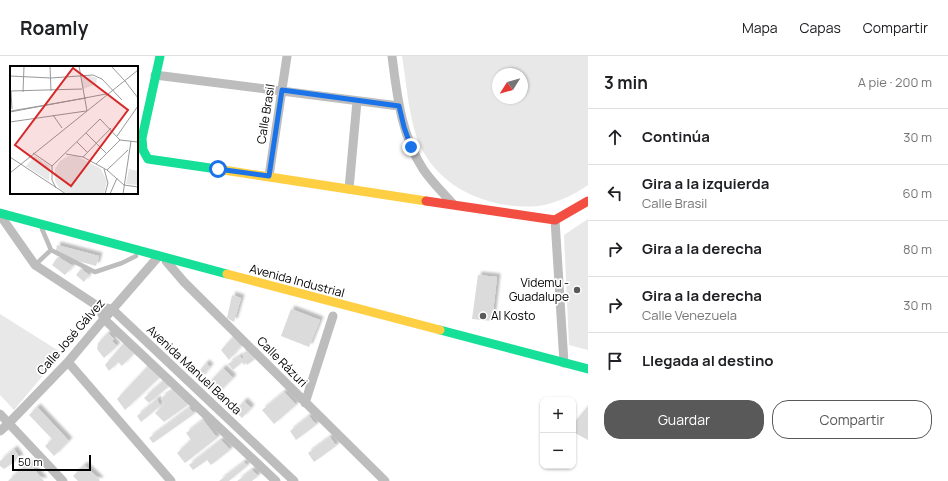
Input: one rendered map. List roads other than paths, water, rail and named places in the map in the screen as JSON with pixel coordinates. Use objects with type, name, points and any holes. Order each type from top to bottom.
[{"type":"main road","points":[[160,56],[142,138],[143,150],[148,159],[350,188],[555,220],[588,201]]},
{"type":"main road","name":"Avenida Industrial","points":[[0,214],[161,258],[588,369]]},
{"type":"street","name":"Calle Brasil","points":[[269,176],[287,56]]},
{"type":"street","points":[[392,56],[399,106],[411,147],[424,170],[453,204]]},
{"type":"street","points":[[155,75],[399,106]]},
{"type":"street","points":[[350,188],[357,101]]},
{"type":"street","points":[[0,214],[35,265],[99,307],[112,309]]},
{"type":"street","points":[[555,220],[564,363]]},
{"type":"street","name":"Calle José Gálvez","points":[[0,431],[68,362],[112,309],[161,258]]},
{"type":"street","name":"Calle Rázuri","points":[[161,258],[385,481]]},
{"type":"street","name":"Avenida Manuel Banda","points":[[99,307],[104,319],[276,481]]},
{"type":"street","name":"Avenida Manuel Banda","points":[[112,309],[294,481]]},
{"type":"street","points":[[305,403],[333,316]]},
{"type":"street","points":[[68,362],[171,481]]},
{"type":"street","points":[[0,414],[63,481]]},
{"type":"street","points":[[260,466],[269,458]]},
{"type":"lane","points":[[40,224],[51,250],[95,272],[122,263],[143,252]]},
{"type":"lane","points":[[35,265],[51,250]]},
{"type":"place","name":"Videmu - Guadalupe","points":[[577,290]]},
{"type":"place","name":"Al Kosto","points":[[483,316]]}]
